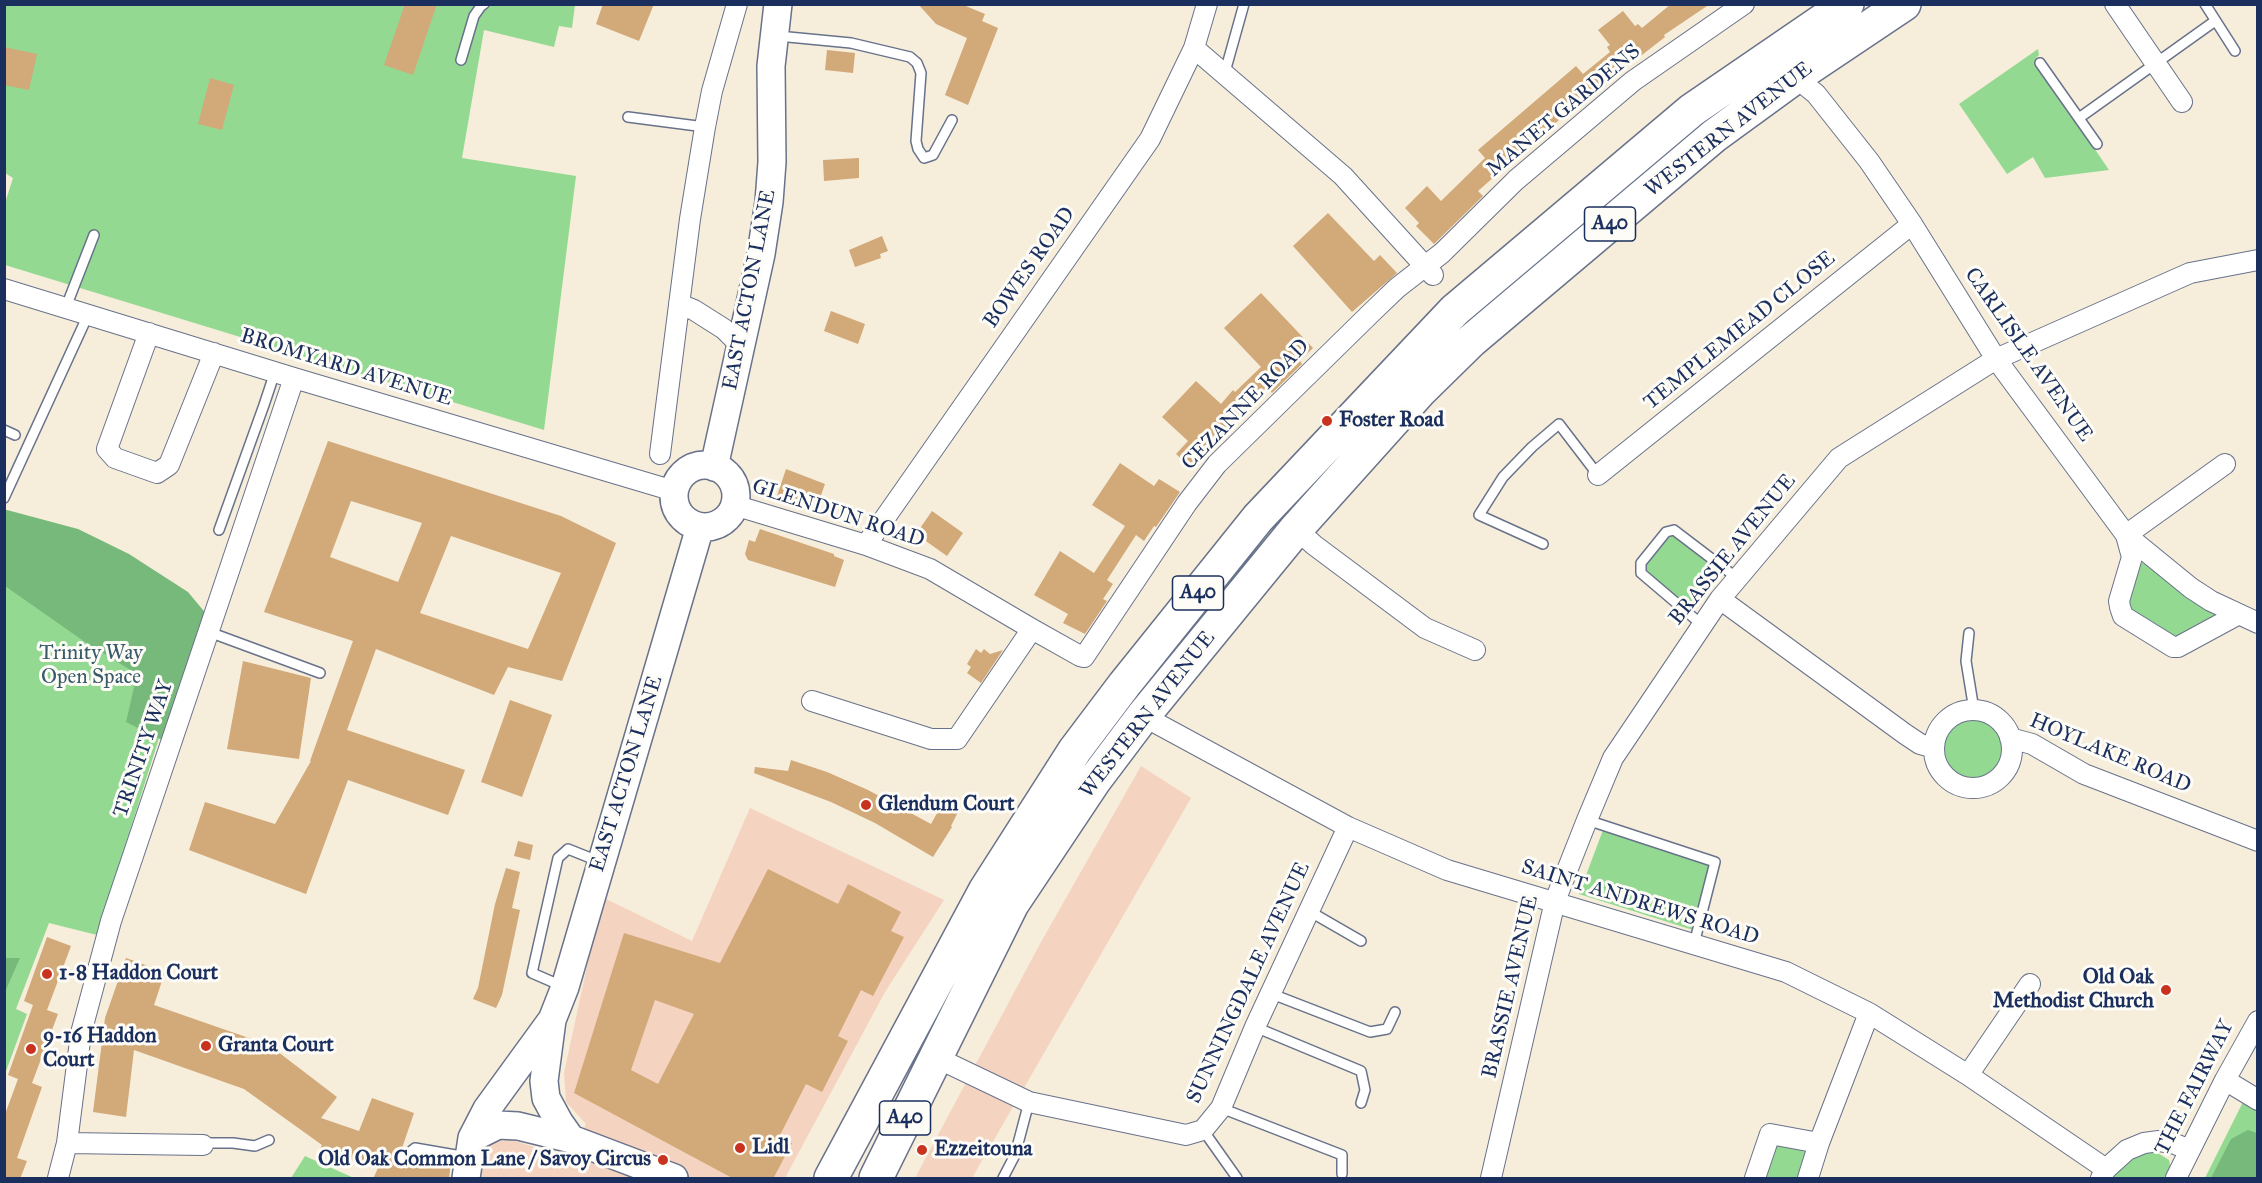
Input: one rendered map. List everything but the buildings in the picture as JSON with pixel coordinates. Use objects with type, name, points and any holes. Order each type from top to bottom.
[{"type":"highway","name":"WESTERN AVENUE","points":[[831,1179],[985,891],[1075,750],[1258,518],[1455,310],[1692,110],[1847,4]]},
{"type":"highway","name":"WESTERN AVENUE","points":[[876,1179],[1012,904],[1094,781],[1143,716],[1296,529],[1420,390],[1471,341],[1714,135],[1904,4]]},
{"type":"street","points":[[660,454],[705,127],[712,91],[737,4]]},
{"type":"street","name":"EAST ACTON LANE","points":[[714,466],[761,254],[769,202],[772,162],[771,66],[778,4]]},
{"type":"street","name":"BOWES ROAD","points":[[866,545],[1150,139],[1194,48],[1207,4]]},
{"type":"street","name":"MANET GARDENS","points":[[1430,272],[1516,180],[1618,93],[1744,4]]},
{"type":"street","points":[[2115,4],[2182,102]]},
{"type":"street","points":[[1194,48],[1225,72],[1343,176],[1430,272]]},
{"type":"street","name":"CARLISLE AVENUE","points":[[1795,77],[1816,94],[1869,161],[1912,224],[1996,358],[2126,535],[2191,588],[2211,601],[2258,622]]},
{"type":"street","name":"TEMPLEMEAD CLOSE","points":[[1598,475],[1912,224]]},
{"type":"street","name":"BRASSIE AVENUE","points":[[1491,1179],[1555,901],[1614,758],[1720,598],[1839,458],[1996,358],[2190,273],[2258,260]]},
{"type":"street","name":"CEZANNE ROAD","points":[[1084,657],[1187,503],[1217,464],[1397,288],[1430,272]]},
{"type":"street","name":"BROMYARD AVENUE","points":[[6,292],[674,490]]},
{"type":"street","points":[[679,304],[694,310],[724,329],[740,345]]},
{"type":"street","points":[[149,333],[107,449],[115,458],[157,473],[169,465],[214,353]]},
{"type":"street","name":"TRINITY WAY","points":[[58,1179],[68,1143],[81,1034],[111,921],[294,378]]},
{"type":"street","points":[[2225,464],[2126,535],[2132,557],[2119,601],[2123,615],[2169,645],[2178,647],[2239,614]]},
{"type":"street","points":[[714,466],[729,477],[735,495],[734,505],[724,519],[717,524],[700,527],[682,518],[677,510],[674,490],[684,472],[694,467],[714,466]]},
{"type":"street","name":"GLENDUN ROAD","points":[[734,505],[866,545],[930,569],[1084,657]]},
{"type":"street","name":"EAST ACTON LANE","points":[[571,1139],[546,1098],[544,1081],[552,1020],[565,987],[700,527]]},
{"type":"street","points":[[1296,529],[1425,628],[1475,650]]},
{"type":"street","points":[[1720,598],[1920,744],[1934,748],[1936,736],[1951,716],[1962,711],[1974,710]]},
{"type":"street","points":[[812,702],[931,740],[957,739],[1032,629]]},
{"type":"street","name":"HOYLAKE ROAD","points":[[1934,748],[1939,767],[1952,782],[1965,787],[1978,787],[1991,783],[2001,775],[2012,751],[2010,738],[2005,727],[1997,718],[1986,712],[1974,710]]},
{"type":"street","name":"SAINT ANDREWS ROAD","points":[[1143,716],[1348,827],[1447,870],[1786,972],[1869,1012],[1968,1075],[2104,1174],[2127,1150],[2144,1143],[2167,1142],[2190,1150]]},
{"type":"street","name":"HOYLAKE ROAD","points":[[2010,738],[2032,744],[2085,774],[2258,841]]},
{"type":"street","name":"SUNNINGDALE AVENUE","points":[[935,1057],[1029,1102],[1186,1136],[1203,1130],[1221,1108],[1255,1027],[1348,827]]},
{"type":"street","points":[[1968,1075],[2030,984]]},
{"type":"street","points":[[1808,1179],[1819,1143],[1869,1012]]},
{"type":"street","name":"EAST ACTON LANE","points":[[469,1158],[487,1109],[552,1020]]},
{"type":"street","name":"THE FAIRWAY","points":[[2176,1179],[2224,1080],[2258,1020]]},
{"type":"street","points":[[2224,1080],[2258,1100]]},
{"type":"street","points":[[469,1158],[498,1125],[518,1126],[571,1139],[674,1179]]},
{"type":"street","points":[[1755,1179],[1770,1134],[1819,1143]]},
{"type":"street","points":[[68,1143],[203,1145]]},
{"type":"lane","points":[[462,60],[474,16],[484,4]]},
{"type":"lane","points":[[1225,72],[1244,4]]},
{"type":"lane","points":[[2205,4],[2235,51]]},
{"type":"lane","points":[[2079,118],[2215,21]]},
{"type":"lane","points":[[774,35],[851,43],[910,57],[917,63],[921,73],[916,141],[924,158],[933,155],[952,120]]},
{"type":"lane","points":[[2040,63],[2097,144]]},
{"type":"lane","points":[[628,117],[705,127]]},
{"type":"lane","points":[[66,308],[94,235]]},
{"type":"lane","points":[[4,498],[88,315]]},
{"type":"lane","points":[[219,530],[274,372]]},
{"type":"lane","points":[[1543,544],[1479,515],[1503,477],[1532,447],[1559,424],[1598,475]]},
{"type":"lane","points":[[4,430],[15,435]]},
{"type":"lane","points":[[1701,624],[1641,573],[1641,563],[1666,532],[1674,530],[1737,578]]},
{"type":"lane","points":[[209,632],[320,673]]},
{"type":"lane","points":[[1969,633],[1966,661],[1974,710]]},
{"type":"lane","points":[[1587,820],[1716,861],[1694,944]]},
{"type":"lane","points":[[565,987],[532,972],[558,858],[568,849],[600,862]]},
{"type":"lane","points":[[1309,911],[1362,941]]},
{"type":"lane","points":[[1272,994],[1370,1032],[1387,1029],[1395,1012]]},
{"type":"lane","points":[[1255,1027],[1360,1071],[1365,1090],[1361,1103]]},
{"type":"lane","points":[[1004,1179],[1015,1155],[1029,1102]]},
{"type":"lane","points":[[1221,1108],[1342,1155],[1342,1174]]},
{"type":"lane","points":[[1203,1130],[1237,1179]]},
{"type":"lane","points":[[203,1145],[233,1143],[255,1146],[269,1140]]},
{"type":"lane","points":[[399,1160],[415,1148],[469,1158]]},
{"type":"shaded area","points":[[1141,766],[1191,798],[972,1178],[915,1178],[1041,942]]},
{"type":"shaded area","points":[[750,808],[944,900],[885,992],[785,1178],[479,1178],[483,1141],[502,1137],[570,1158],[586,1124],[566,1102],[564,1073],[602,897],[692,941]]},
{"type":"green space","points":[[5,5],[575,5],[572,28],[559,26],[554,47],[484,30],[462,158],[576,176],[544,430],[5,265],[5,203],[13,178],[5,173]]},
{"type":"green space","points":[[2038,49],[2037,64],[2109,170],[2045,178],[2033,157],[2007,174],[1959,104]]},
{"type":"green space","points":[[4,511],[78,529],[129,554],[188,592],[208,616],[166,742],[126,722],[137,674],[85,642],[5,586]]},
{"type":"green space","points":[[1668,535],[1673,535],[1722,571],[1691,610],[1644,568],[1645,563]]},
{"type":"green space","name":"Trinity Way Open Space","points":[[5,550],[200,608],[97,935],[49,923],[16,1009],[27,1014],[5,1074]]},
{"type":"green space","points":[[2142,563],[2224,615],[2175,640],[2127,611],[2133,570]]},
{"type":"green space","points":[[1967,718],[1979,718],[1990,723],[1998,731],[2003,748],[2001,760],[1990,773],[1979,778],[1967,778],[1956,773],[1948,765],[1943,754],[1943,742],[1948,731],[1956,723]]},
{"type":"green space","points":[[1603,830],[1711,865],[1693,930],[1579,894]]},
{"type":"green space","points":[[4,958],[20,958],[5,992]]},
{"type":"green space","points":[[2244,1100],[2257,1109],[2257,1178],[2205,1178]]},
{"type":"green space","points":[[2248,1130],[2257,1133],[2257,1177],[2211,1178],[2231,1139]]},
{"type":"green space","points":[[1777,1143],[1812,1148],[1802,1178],[1764,1178]]},
{"type":"green space","points":[[2146,1151],[2156,1152],[2169,1160],[2171,1171],[2168,1178],[2111,1178],[2117,1168],[2127,1159]]},
{"type":"green space","points":[[305,1156],[354,1178],[291,1178]]},
{"type":"place","name":"Foster Road","points":[[1327,421]]},
{"type":"place","name":"Glendum Court","points":[[866,805]]},
{"type":"place","name":"1-8 Haddon Court","points":[[47,974]]},
{"type":"place","name":"Old Oak Methodist Church","points":[[2166,990]]},
{"type":"place","name":"Granta Court","points":[[206,1046]]},
{"type":"place","name":"9-16 Haddon Court","points":[[31,1049]]},
{"type":"place","name":"Lidl","points":[[740,1148]]},
{"type":"place","name":"Ezzeitouna","points":[[922,1150]]},
{"type":"place","name":"Old Oak Common Lane / Savoy Circus","points":[[663,1160]]}]
